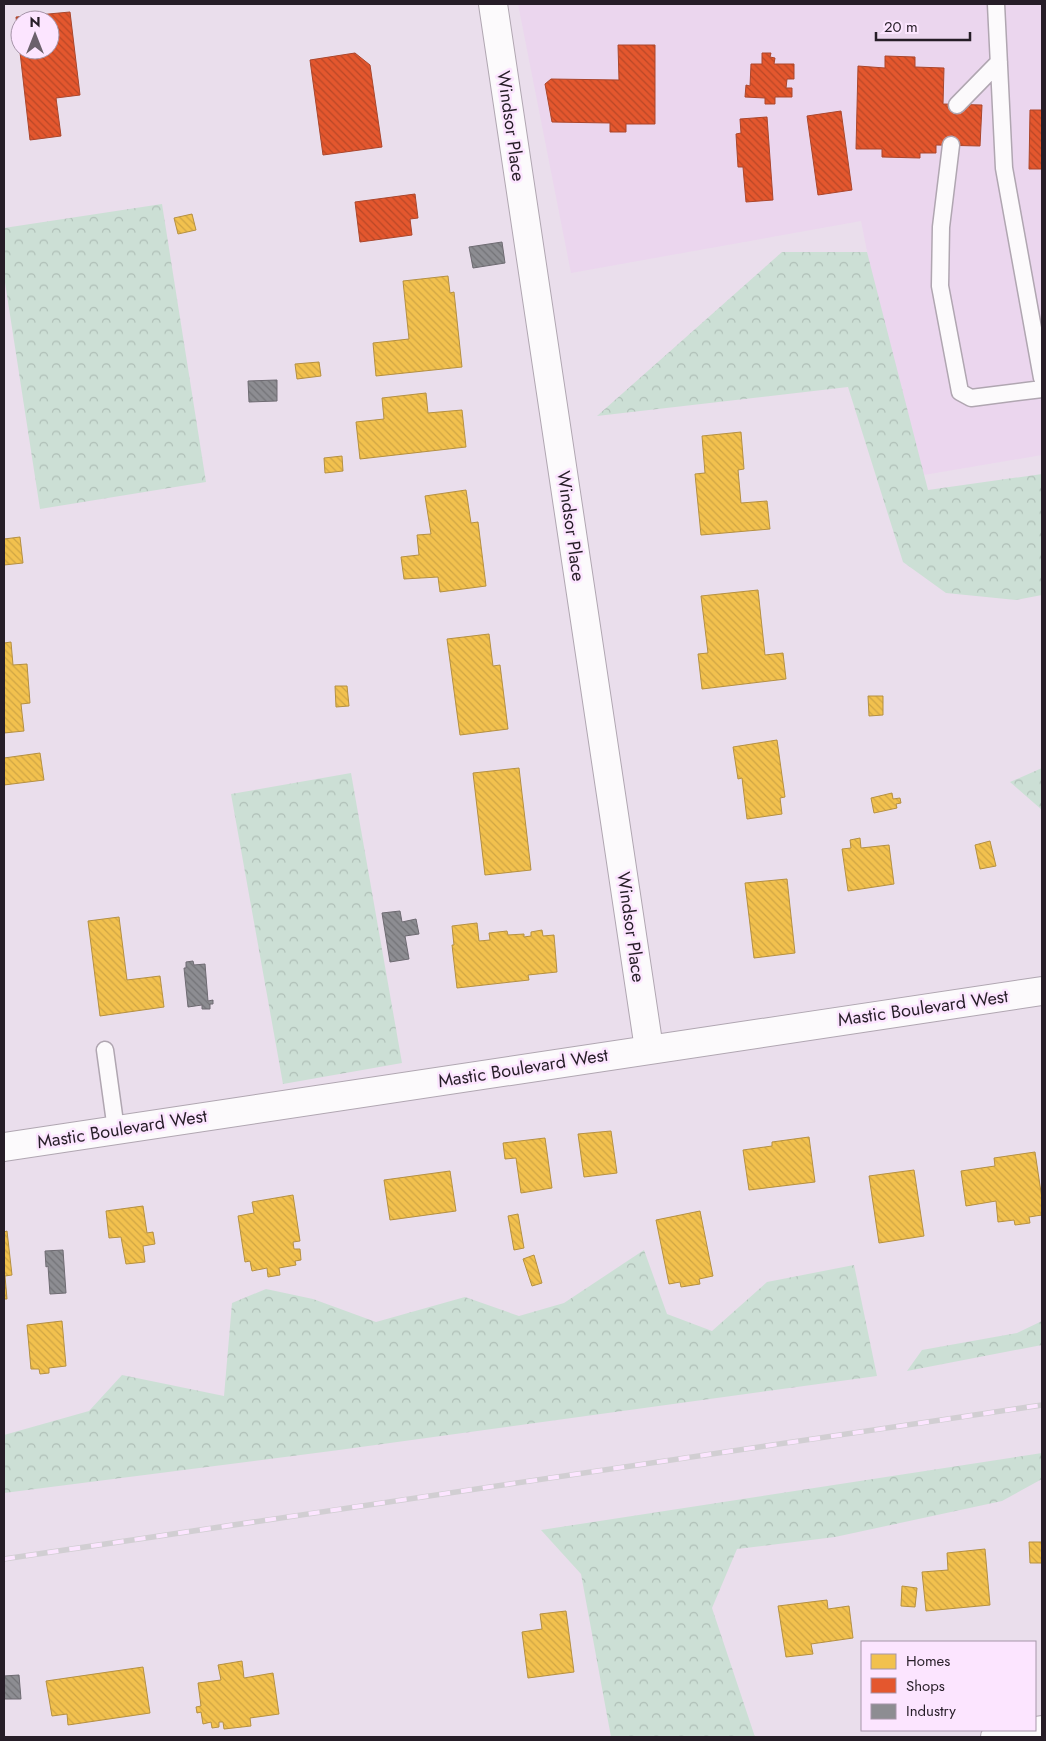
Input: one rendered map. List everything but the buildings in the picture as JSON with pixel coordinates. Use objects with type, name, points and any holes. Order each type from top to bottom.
[{"type":"street","name":"Windsor Place","points":[[493,4],[649,1049]]},
{"type":"street","name":"Mastic Boulevard West","points":[[4,1147],[1042,991]]},
{"type":"street","points":[[995,1737],[1035,1731]]},
{"type":"lane","points":[[996,4],[1004,168],[1034,288],[1042,378]]},
{"type":"lane","points":[[957,105],[999,62]]},
{"type":"lane","points":[[951,145],[941,227],[940,286],[960,392],[970,398],[1042,388]]},
{"type":"lane","points":[[105,1050],[116,1130]]},
{"type":"shaded area","points":[[518,4],[1042,4],[1042,455],[912,477],[861,221],[571,273]]},
{"type":"green space","points":[[162,204],[206,482],[40,509],[4,276],[4,228]]},
{"type":"green space","points":[[782,252],[867,252],[928,490],[1042,474],[1042,595],[1016,600],[946,593],[903,562],[848,387],[597,416]]},
{"type":"green space","points":[[1042,768],[1042,810],[1010,782]]},
{"type":"green space","points":[[351,773],[402,1063],[283,1084],[231,794]]},
{"type":"green space","points":[[644,1250],[667,1314],[712,1331],[767,1282],[854,1265],[877,1376],[339,1450],[4,1493],[4,1435],[89,1411],[122,1375],[224,1396],[232,1303],[266,1289],[313,1299],[376,1322],[465,1297],[519,1316],[564,1303]]},
{"type":"green space","points":[[1042,1321],[1042,1345],[907,1371],[922,1350],[1017,1333]]},
{"type":"green space","points":[[1042,1453],[1042,1479],[1002,1501],[835,1537],[737,1549],[712,1608],[755,1737],[611,1737],[581,1574],[541,1530]]},
{"type":"railway","points":[[4,1559],[1042,1405]]}]
